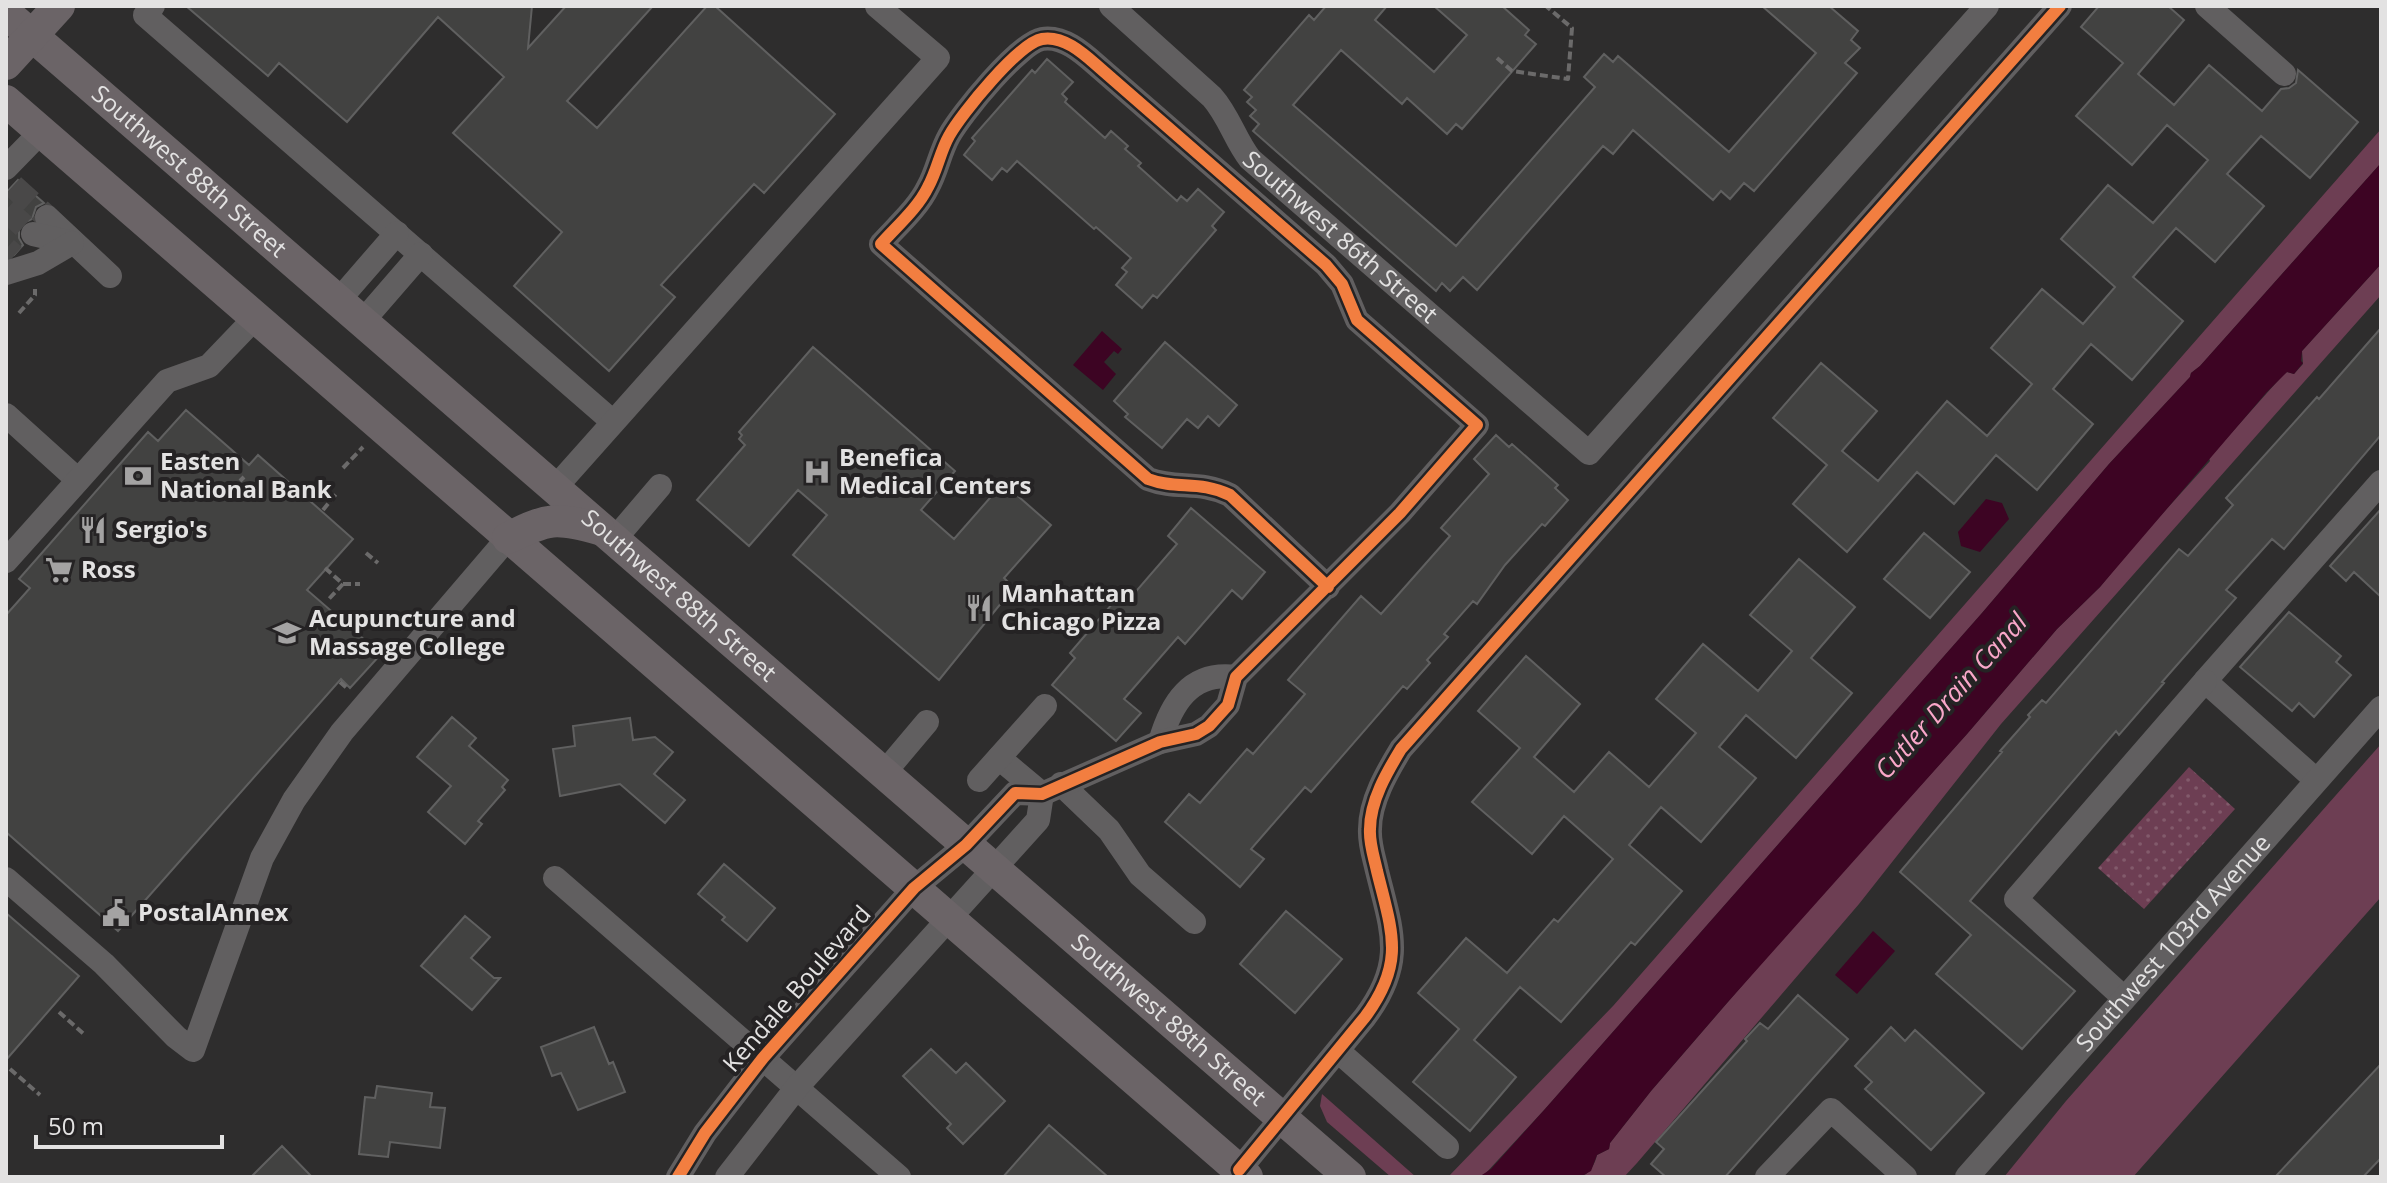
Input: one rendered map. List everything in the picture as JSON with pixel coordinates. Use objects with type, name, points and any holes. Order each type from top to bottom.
[{"type":"main road","points":[[6,64],[59,6]]},
{"type":"main road","name":"Southwest 88th Street","points":[[6,13],[1350,1177]]},
{"type":"main road","points":[[6,101],[1243,1173]]},
{"type":"main road","points":[[508,538],[536,524],[565,519],[608,535]]},
{"type":"street","points":[[153,6],[145,15],[612,421]]},
{"type":"street","points":[[554,489],[938,58],[877,6]]},
{"type":"street","name":"Southwest 86th Street","points":[[1111,6],[1212,97],[1250,159],[1589,453],[1987,6]]},
{"type":"street","points":[[1243,1173],[1379,998],[1390,967],[1393,937],[1369,827],[1378,793],[1401,749],[1833,258],[2060,6]]},
{"type":"street","points":[[2207,6],[2284,74]]},
{"type":"street","points":[[1160,742],[1168,715],[1188,690],[1214,677],[1236,677],[1328,587],[1400,513],[1477,425],[1357,320],[1342,284],[1326,265],[1092,61],[1059,40],[1047,38],[1031,43],[1009,62],[962,117],[940,154],[927,189],[881,244],[1148,479],[1160,484],[1214,487],[1230,495],[1328,587]]},
{"type":"street","points":[[8,178],[41,132]]},
{"type":"street","points":[[40,225],[72,243],[110,276]]},
{"type":"street","points":[[338,301],[397,233]]},
{"type":"street","points":[[10,264],[38,263],[72,243]]},
{"type":"street","points":[[362,322],[421,254]]},
{"type":"street","points":[[6,561],[167,381],[209,366],[254,319]]},
{"type":"street","points":[[6,415],[78,480]]},
{"type":"street","points":[[2124,998],[2016,899],[2381,482]]},
{"type":"street","points":[[608,535],[660,486]]},
{"type":"street","points":[[6,879],[104,964],[176,1037],[193,1050],[262,858],[294,800],[336,738],[508,538]]},
{"type":"street","name":"Kendale Boulevard","points":[[678,1177],[705,1133],[763,1058],[914,888],[966,845],[1015,793],[1051,789],[1160,742],[1196,734],[1209,726],[1228,705],[1236,677]]},
{"type":"street","points":[[2205,681],[2316,780]]},
{"type":"street","points":[[979,780],[1045,706]]},
{"type":"street","name":"Southwest 103rd Avenue","points":[[1967,1177],[2381,708]]},
{"type":"street","points":[[884,773],[927,722]]},
{"type":"street","points":[[999,758],[1051,789],[1109,830],[1140,875],[1194,922]]},
{"type":"street","points":[[727,1177],[797,1087],[1038,820],[1051,789]]},
{"type":"street","points":[[555,878],[899,1177]]},
{"type":"street","points":[[1338,1051],[1447,1147]]},
{"type":"street","points":[[1767,1177],[1831,1110],[1905,1177]]},
{"type":"path","points":[[1497,58],[1512,71],[1568,79],[1572,28],[1546,6]]},
{"type":"path","points":[[19,313],[35,295]]},
{"type":"path","points":[[343,468],[363,447]]},
{"type":"path","points":[[323,510],[336,494]]},
{"type":"path","points":[[366,553],[378,563]]},
{"type":"path","points":[[325,568],[343,584],[360,584]]},
{"type":"path","points":[[327,601],[343,584]]},
{"type":"path","points":[[59,1012],[85,1035]]},
{"type":"path","points":[[10,1069],[40,1095]]},
{"type":"shaded area","points":[[2381,129],[2381,163],[2109,464],[1982,613],[1545,1109],[1486,1173],[1479,1177],[1448,1177],[1613,1006]]},
{"type":"shaded area","points":[[2381,264],[2381,295],[2001,724],[1859,904],[1637,1163],[1624,1177],[1580,1177],[1591,1169],[1597,1155],[1609,1149],[1610,1143],[1651,1091],[1791,929],[2057,629],[2100,587],[2210,461],[2209,458],[2283,375],[2287,372],[2294,374],[2303,364],[2302,351]]},
{"type":"shaded area","points":[[2381,744],[2381,897],[2133,1177],[2004,1177],[2066,1101]]},
{"type":"shaded area","points":[[2189,767],[2235,809],[2144,909],[2098,868]]},
{"type":"shaded area","points":[[1322,1094],[1416,1177],[1391,1177],[1327,1122],[1320,1106]]},
{"type":"water","name":"Cutler Drain Canal","points":[[2381,163],[2381,264],[2302,351],[2303,363],[2294,374],[2287,372],[2266,393],[2100,587],[2057,629],[1727,1003],[1651,1091],[1610,1143],[1609,1149],[1597,1155],[1591,1171],[1580,1177],[1479,1177],[1491,1169],[1545,1109],[1982,613],[2109,464]]},
{"type":"water","points":[[1102,331],[1122,349],[1118,354],[1114,351],[1104,362],[1116,374],[1103,390],[1073,365]]},
{"type":"water","points":[[1986,499],[2002,503],[2009,519],[1980,552],[1961,546],[1958,532]]},
{"type":"water","points":[[1873,931],[1895,951],[1857,994],[1835,975]]},
{"type":"building","points":[[186,6],[532,6],[528,48],[566,6],[653,6],[567,101],[597,128],[707,6],[715,6],[835,114],[764,193],[754,184],[661,285],[675,297],[609,371],[514,286],[562,232],[453,133],[504,77],[438,17],[347,122],[279,63],[268,76]]},
{"type":"building","points":[[1326,6],[1387,6],[1375,20],[1434,72],[1467,35],[1434,6],[1502,6],[1529,30],[1525,35],[1536,44],[1462,129],[1456,124],[1447,134],[1407,98],[1402,104],[1341,50],[1293,105],[1456,246],[1595,87],[1584,77],[1604,54],[1613,62],[1618,56],[1729,152],[1816,53],[1762,6],[1829,6],[1858,31],[1851,40],[1860,48],[1845,63],[1857,73],[1754,191],[1744,183],[1730,199],[1721,191],[1713,200],[1633,130],[1613,154],[1603,146],[1477,290],[1463,277],[1450,291],[1442,283],[1436,291],[1253,131],[1259,124],[1250,116],[1256,110],[1247,102],[1252,97],[1244,90],[1309,15],[1314,20]]},
{"type":"building","points":[[2099,6],[2168,6],[2184,20],[2138,74],[2174,105],[2209,65],[2262,111],[2281,89],[2296,83],[2298,70],[2358,122],[2310,178],[2261,136],[2227,174],[2264,206],[2215,262],[2176,228],[2133,277],[2183,321],[2132,380],[2091,344],[2053,389],[2093,424],[2037,490],[1996,455],[1954,504],[1917,472],[1847,552],[1793,504],[1827,465],[1773,418],[1821,363],[1877,411],[1842,451],[1878,481],[1947,401],[1987,436],[2032,384],[1991,348],[2042,289],[2083,324],[2115,287],[2061,239],[2108,185],[2153,223],[2208,160],[2167,125],[2132,165],[2076,116],[2123,63],[2081,27]]},
{"type":"building","points":[[1047,59],[1073,82],[1062,94],[1067,99],[1065,102],[1105,138],[1111,131],[1128,146],[1125,149],[1141,163],[1138,166],[1177,201],[1181,196],[1187,201],[1198,189],[1224,212],[1212,226],[1216,230],[1157,298],[1153,295],[1142,308],[1116,285],[1127,272],[1122,268],[1131,258],[1096,227],[1094,229],[1017,161],[1007,172],[1002,168],[992,180],[964,155],[975,141],[972,138],[1032,70],[1035,73]]},
{"type":"building","points":[[18,180],[44,203],[36,207],[32,219],[23,223],[19,230],[23,245],[14,255],[6,257],[6,193]]},
{"type":"building","points":[[2381,328],[2381,435],[2284,549],[2272,539],[2226,590],[2236,598],[2119,735],[2116,731],[1970,901],[2075,991],[2022,1049],[1936,974],[1971,935],[1900,872],[2002,752],[2030,717],[2028,715],[2042,700],[2046,703],[2179,549],[2188,556],[2233,505],[2226,498]]},
{"type":"building","points":[[1165,342],[1237,405],[1219,426],[1208,416],[1198,428],[1187,419],[1162,448],[1125,417],[1128,414],[1114,401]]},
{"type":"building","points":[[813,347],[955,471],[921,510],[954,539],[1003,483],[1051,525],[1004,578],[1011,585],[1011,591],[939,680],[793,555],[827,515],[798,490],[749,546],[697,500],[745,445],[739,439],[742,435],[739,432]]},
{"type":"building","points":[[186,410],[249,465],[258,455],[353,539],[307,590],[381,654],[350,688],[341,679],[118,931],[6,832],[6,615],[30,588],[19,579],[148,432],[158,441]]},
{"type":"building","points":[[1496,435],[1509,447],[1512,444],[1558,485],[1555,488],[1568,500],[1505,565],[1477,604],[1473,601],[1444,634],[1448,637],[1407,689],[1403,686],[1311,792],[1305,787],[1251,849],[1264,859],[1240,887],[1165,822],[1189,794],[1200,803],[1247,749],[1253,754],[1305,694],[1288,680],[1361,596],[1381,614],[1450,536],[1441,528],[1489,474],[1474,459]]},
{"type":"building","points":[[1191,508],[1265,572],[1242,599],[1232,590],[1185,644],[1178,637],[1124,699],[1141,713],[1116,741],[1052,685],[1075,658],[1070,653],[1118,597],[1126,603],[1177,544],[1168,536]]},
{"type":"building","points":[[2381,509],[2381,597],[2354,572],[2346,581],[2330,566]]},
{"type":"building","points":[[1924,533],[1970,572],[1930,618],[1884,579]]},
{"type":"building","points":[[1799,559],[1855,607],[1811,658],[1852,693],[1796,758],[1746,715],[1719,747],[1756,778],[1701,842],[1661,807],[1629,845],[1682,891],[1635,945],[1631,942],[1561,1022],[1520,987],[1474,1040],[1516,1077],[1470,1131],[1413,1082],[1459,1029],[1418,993],[1466,938],[1507,973],[1554,919],[1558,922],[1613,859],[1564,816],[1532,854],[1472,802],[1520,748],[1478,711],[1526,656],[1580,704],[1534,757],[1574,792],[1609,752],[1649,787],[1696,733],[1656,699],[1703,644],[1758,691],[1792,651],[1750,615]]},
{"type":"building","points":[[2289,612],[2341,656],[2336,662],[2351,675],[2314,717],[2299,703],[2292,711],[2240,667]]},
{"type":"building","points":[[452,717],[476,738],[469,746],[508,780],[502,787],[505,790],[478,821],[482,824],[465,844],[428,812],[451,786],[417,757]]},
{"type":"building","points":[[630,718],[633,740],[655,737],[673,752],[654,774],[685,800],[665,823],[620,784],[560,796],[553,749],[575,746],[573,726]]},
{"type":"building","points":[[724,864],[775,908],[747,941],[698,894]]},
{"type":"building","points":[[1286,911],[1342,959],[1295,1013],[1240,964]]},
{"type":"building","points":[[6,913],[79,976],[6,1060]]},
{"type":"building","points":[[465,916],[490,937],[471,958],[494,978],[500,978],[472,1010],[421,966]]},
{"type":"building","points":[[1798,995],[1848,1039],[1725,1177],[1666,1177],[1651,1164],[1664,1149],[1656,1142],[1760,1023],[1768,1029]]},
{"type":"building","points":[[594,1027],[625,1092],[578,1110],[561,1073],[552,1076],[541,1047]]},
{"type":"building","points":[[1891,1027],[1905,1041],[1915,1030],[1984,1093],[1931,1150],[1865,1089],[1872,1082],[1855,1066]]},
{"type":"building","points":[[931,1049],[956,1073],[966,1063],[1005,1101],[963,1144],[947,1128],[951,1124],[903,1076]]},
{"type":"building","points":[[2381,1064],[2381,1158],[2363,1177],[2275,1177]]},
{"type":"building","points":[[377,1086],[432,1093],[430,1107],[445,1108],[440,1148],[390,1142],[388,1157],[359,1154],[365,1097],[375,1098]]},
{"type":"building","points":[[1049,1125],[1108,1177],[1003,1177]]},
{"type":"building","points":[[282,1146],[312,1177],[251,1177]]},
{"type":"tunnel","points":[[13,186],[47,217]]},
{"type":"tunnel","points":[[6,210],[33,234]]},
{"type":"tunnel","points":[[6,249],[14,256]]},
{"type":"cycle path","points":[[1239,1170],[1365,1017],[1386,980],[1391,963],[1391,930],[1370,829],[1376,797],[1401,749],[2060,6]]},
{"type":"cycle path","points":[[678,1177],[705,1133],[763,1058],[914,888],[966,845],[1015,793],[1042,794],[1160,742],[1196,734],[1209,726],[1228,705],[1236,677],[1400,513],[1477,425],[1357,320],[1342,284],[1326,265],[1089,58],[1059,40],[1042,39],[1032,43],[991,81],[965,112],[946,142],[924,195],[881,244],[1148,479],[1219,490],[1230,495],[1328,587]]},
{"type":"place","name":"Benefica Medical Centers","points":[[817,472]]},
{"type":"place","name":"Easten National Bank","points":[[138,476]]},
{"type":"place","name":"Sergio's","points":[[93,530]]},
{"type":"place","name":"Ross","points":[[59,570]]},
{"type":"place","name":"Manhattan Chicago Pizza","points":[[979,608]]},
{"type":"place","name":"Acupuncture and Massage College","points":[[287,633]]},
{"type":"place","name":"PostalAnnex","points":[[116,913]]}]
